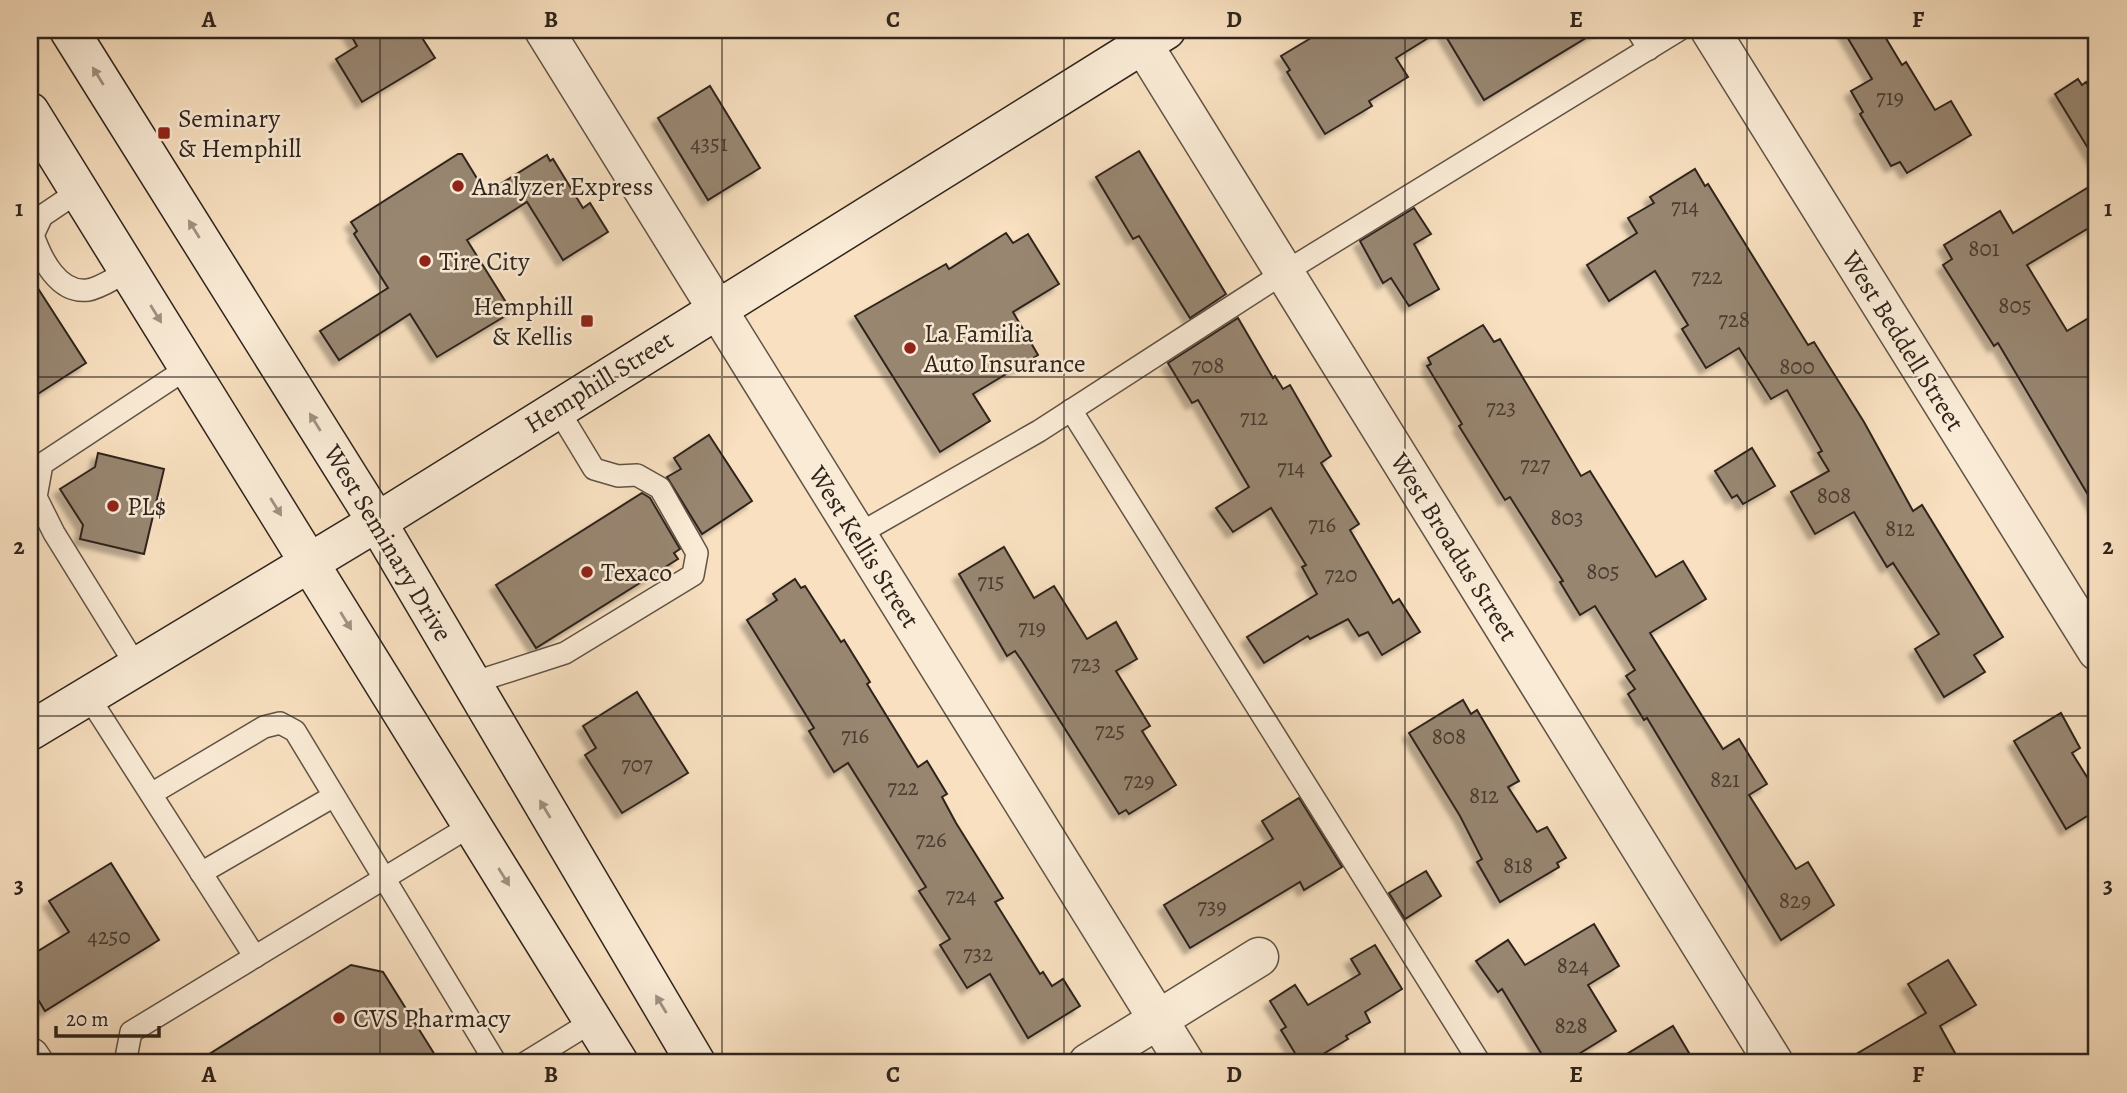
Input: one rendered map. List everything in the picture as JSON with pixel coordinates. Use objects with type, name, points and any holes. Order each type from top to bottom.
[{"type":"main road","name":"West Seminary Drive","points":[[69,30],[377,522],[696,1063]]},
{"type":"main road","name":"West Kellis Street","points":[[544,30],[1185,1063]]},
{"type":"main road","name":"West Beddell Street","points":[[1710,30],[2097,651]]},
{"type":"main road","name":"Hemphill Street","points":[[30,730],[377,522],[1148,34]]},
{"type":"main road","name":"West Broadus Street","points":[[1148,34],[1284,272],[1774,1063]]},
{"type":"main road","points":[[31,119],[129,271],[619,1063]]},
{"type":"main road","points":[[1088,1063],[1259,957]]},
{"type":"main road","points":[[30,1057],[34,1063]]},
{"type":"lane","points":[[1637,30],[1649,49]]},
{"type":"lane","points":[[857,535],[1071,410],[1284,272],[1679,30]]},
{"type":"lane","points":[[79,191],[42,216],[33,235],[42,261],[67,287],[88,290],[129,271]]},
{"type":"lane","points":[[138,667],[54,533],[36,497],[42,464],[189,368]]},
{"type":"lane","points":[[472,683],[565,653],[693,575],[697,554],[681,520],[660,488],[637,475],[618,475],[594,469],[557,408]]},
{"type":"lane","points":[[1071,410],[1480,1063]]},
{"type":"lane","points":[[88,696],[255,957]]},
{"type":"lane","points":[[151,794],[264,727],[280,723],[295,731],[496,1063]]},
{"type":"lane","points":[[201,873],[334,796]]},
{"type":"lane","points":[[125,1063],[131,1032],[472,825]]},
{"type":"lane","points":[[525,1063],[593,1021]]},
{"type":"building","points":[[348,30],[417,30],[435,58],[362,102],[336,59],[357,46]]},
{"type":"building","points":[[1336,30],[1441,30],[1396,58],[1408,77],[1369,101],[1372,106],[1325,134],[1287,72],[1290,70],[1281,56],[1321,32],[1324,37]]},
{"type":"building","points":[[1442,30],[1599,30],[1484,100]]},
{"type":"building","points":[[1843,30],[1881,30],[1902,65],[1906,62],[1935,110],[1951,101],[1971,135],[1907,173],[1900,162],[1891,166],[1860,114],[1863,112],[1851,91],[1872,79]]},
{"type":"building","points":[[2078,79],[2082,85],[2097,80],[2097,163],[2055,94]]},
{"type":"building","points":[[710,86],[760,168],[708,200],[658,118]]},
{"type":"building","points":[[1139,151],[1226,294],[1190,318],[1139,236],[1133,239],[1096,177]]},
{"type":"building","name":"Tire City","points":[[462,154],[486,193],[547,155],[550,161],[553,159],[583,208],[590,203],[608,232],[563,260],[527,202],[467,240],[512,312],[437,357],[410,314],[339,360],[320,331],[388,288],[354,234],[357,231],[351,222]]},
{"type":"building","points":[[1695,169],[1705,186],[1708,184],[1808,345],[1814,342],[1864,422],[1913,511],[1922,505],[2003,637],[1974,655],[1985,672],[1944,697],[1915,649],[1939,634],[1893,563],[1887,567],[1854,512],[1815,534],[1791,492],[1829,471],[1818,453],[1822,451],[1787,390],[1771,399],[1739,348],[1706,368],[1682,329],[1688,325],[1655,271],[1609,301],[1587,265],[1637,233],[1628,218],[1654,203],[1650,197]]},
{"type":"building","points":[[2097,182],[2097,223],[2027,265],[2067,331],[2097,313],[2097,510],[1998,343],[1994,346],[1943,265],[1952,259],[1944,245],[2000,211],[2013,233]]},
{"type":"building","points":[[1414,208],[1431,234],[1414,244],[1439,289],[1409,306],[1391,278],[1383,283],[1360,241]]},
{"type":"building","points":[[1006,233],[1013,243],[1028,234],[1059,284],[1013,312],[1038,355],[973,394],[990,421],[940,452],[855,316],[946,264],[949,269]]},
{"type":"building","points":[[30,276],[86,363],[30,399]]},
{"type":"building","points":[[1238,318],[1273,378],[1275,376],[1283,389],[1290,385],[1331,456],[1321,463],[1359,524],[1350,530],[1393,603],[1399,599],[1420,632],[1382,655],[1368,632],[1359,636],[1348,619],[1310,639],[1308,636],[1264,663],[1247,637],[1317,594],[1302,567],[1306,565],[1271,508],[1233,532],[1216,508],[1249,487],[1198,400],[1192,403],[1168,363]]},
{"type":"building","points":[[1483,325],[1494,342],[1500,339],[1581,476],[1590,471],[1656,577],[1683,561],[1706,599],[1650,633],[1723,749],[1739,739],[1767,784],[1749,795],[1796,869],[1808,862],[1834,905],[1781,940],[1647,718],[1644,720],[1628,694],[1635,689],[1626,676],[1635,670],[1595,606],[1580,615],[1560,582],[1563,581],[1510,497],[1505,500],[1459,426],[1462,424],[1427,366],[1431,364],[1428,358]]},
{"type":"building","points":[[709,435],[752,501],[702,534],[667,477],[681,469],[674,458]]},
{"type":"building","points":[[1752,448],[1775,486],[1743,504],[1737,495],[1732,498],[1715,471]]},
{"type":"building","name":"PL$","points":[[98,453],[164,469],[144,554],[80,539],[83,525],[60,489],[95,467]]},
{"type":"building","name":"Texaco","points":[[642,493],[650,498],[680,549],[674,553],[678,559],[536,648],[496,585]]},
{"type":"building","points":[[1004,547],[1034,598],[1054,586],[1087,639],[1116,622],[1137,659],[1116,671],[1150,726],[1142,731],[1176,785],[1129,814],[1126,810],[1119,814],[1015,651],[1007,656],[959,574]]},
{"type":"building","points":[[795,579],[801,588],[805,586],[841,642],[844,640],[870,682],[867,684],[918,767],[927,761],[947,794],[942,797],[956,823],[1003,898],[995,902],[1040,974],[1043,972],[1052,986],[1063,979],[1080,1006],[1028,1038],[990,974],[967,988],[940,945],[950,939],[919,891],[926,887],[848,763],[834,772],[809,731],[814,728],[747,620],[777,600],[773,594]]},
{"type":"building","points":[[637,692],[688,773],[622,813],[585,755],[596,748],[583,726]]},
{"type":"building","points":[[1463,700],[1471,714],[1477,710],[1519,781],[1508,787],[1537,832],[1547,827],[1566,858],[1557,863],[1559,867],[1500,902],[1477,862],[1482,859],[1460,816],[1409,733]]},
{"type":"building","points":[[2061,713],[2080,748],[2072,753],[2097,793],[2097,810],[2066,829],[2014,741]]},
{"type":"building","points":[[1299,798],[1342,867],[1304,890],[1300,882],[1190,948],[1164,905],[1273,839],[1262,821]]},
{"type":"building","points":[[111,863],[159,940],[45,1011],[30,986],[30,956],[69,932],[49,901]]},
{"type":"building","points":[[1426,871],[1441,896],[1405,919],[1389,893]]},
{"type":"building","points":[[1594,924],[1619,966],[1588,985],[1616,1031],[1564,1063],[1547,1063],[1502,989],[1498,992],[1476,961],[1508,940],[1525,965]]},
{"type":"building","points":[[1375,945],[1402,989],[1365,1012],[1370,1022],[1346,1036],[1348,1039],[1308,1063],[1301,1063],[1281,1030],[1286,1027],[1270,1001],[1295,985],[1308,1005],[1360,974],[1351,959]]},
{"type":"building","points":[[1948,960],[1976,1005],[1940,1026],[1955,1053],[1938,1063],[1841,1063],[1926,1013],[1908,984]]},
{"type":"building","name":"CVS Pharmacy","points":[[351,965],[383,972],[440,1063],[195,1063]]},
{"type":"building","points":[[1673,1026],[1695,1063],[1612,1063]]},
{"type":"place","name":"Seminary & Hemphill","points":[[164,133]]},
{"type":"place","name":"Analyzer Express","points":[[458,186]]},
{"type":"place","name":"Tire City","points":[[425,261]]},
{"type":"place","name":"Hemphill & Kellis","points":[[587,321]]},
{"type":"place","name":"La Familia Auto Insurance","points":[[910,348]]},
{"type":"place","name":"PL$","points":[[113,506]]},
{"type":"place","name":"Texaco","points":[[587,572]]},
{"type":"place","name":"CVS Pharmacy","points":[[339,1018]]}]
